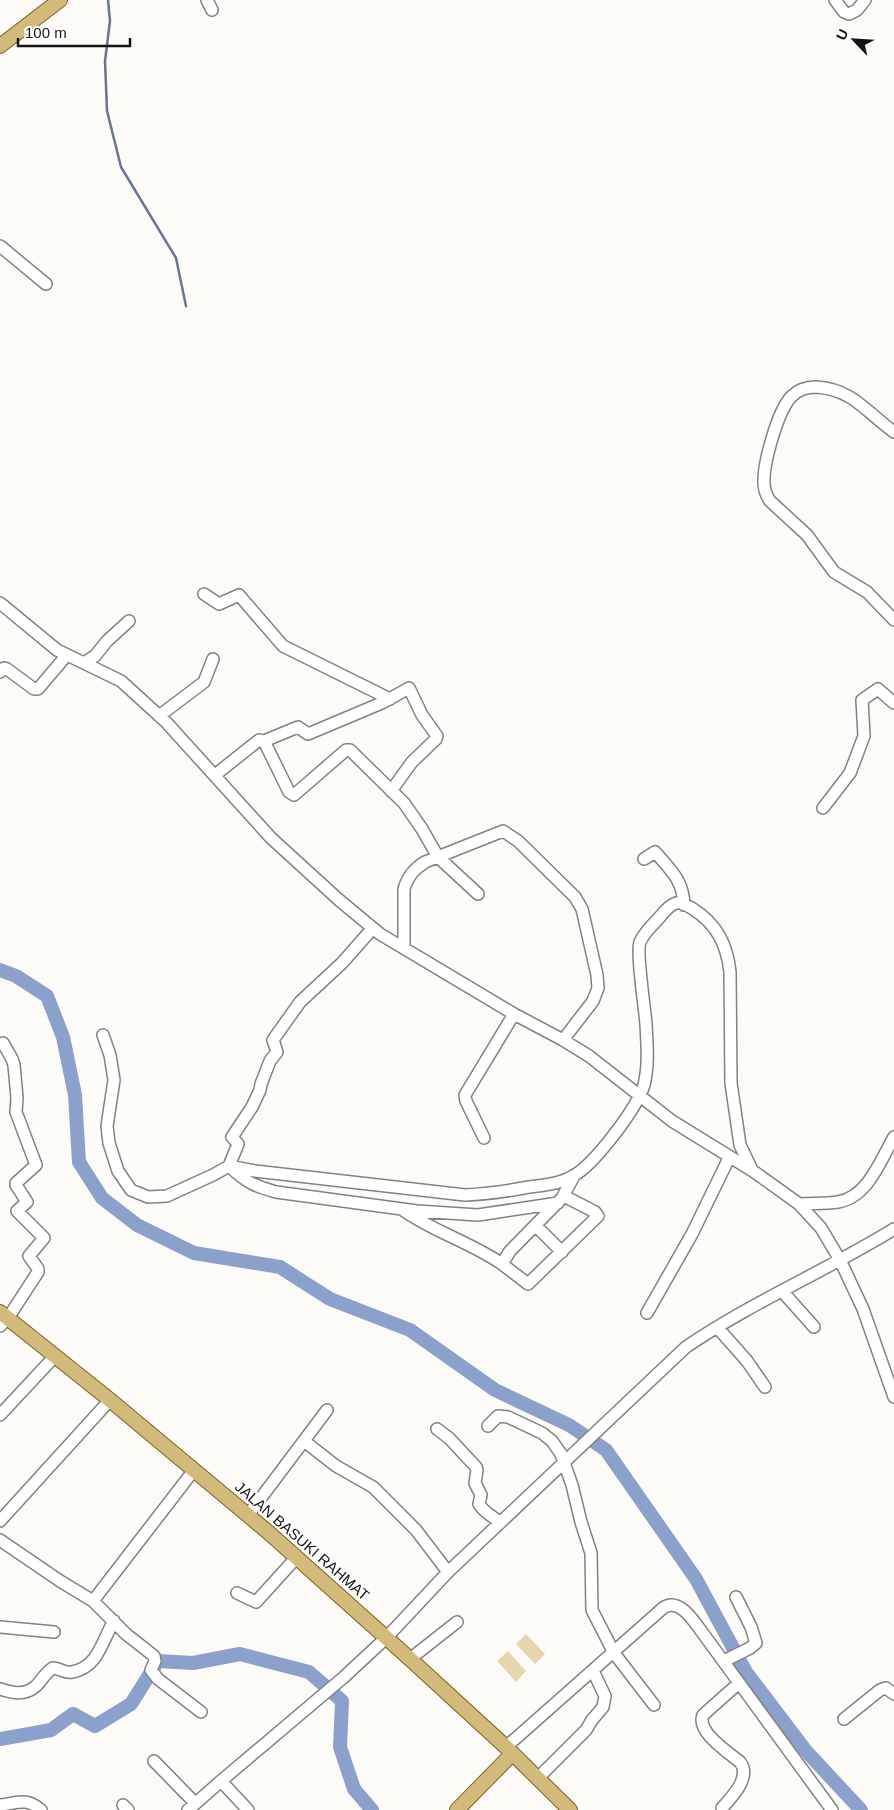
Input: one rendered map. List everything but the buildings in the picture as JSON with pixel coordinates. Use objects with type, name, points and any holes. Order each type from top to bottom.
[{"type":"main road","points":[[0,46],[60,0]]},
{"type":"main road","name":"JALAN BASUKI RAHMAT","points":[[3,1318],[110,1400],[248,1515],[387,1637],[570,1810]]},
{"type":"main road","points":[[457,1810],[509,1751]]},
{"type":"street","points":[[835,0],[847,14],[853,13],[865,0]]},
{"type":"street","points":[[0,246],[46,284]]},
{"type":"street","points":[[894,432],[860,402],[841,392],[822,388],[805,388],[791,397],[778,420],[766,461],[764,483],[766,495],[770,501],[807,535],[834,572],[868,592],[894,620]]},
{"type":"street","points":[[204,594],[219,604],[239,595],[283,646],[390,699]]},
{"type":"street","points":[[0,603],[33,632],[66,656],[121,681],[160,716],[260,827],[339,900],[380,934],[514,1014],[589,1056],[672,1121],[752,1170],[799,1204],[821,1228],[840,1260],[862,1309],[894,1397]]},
{"type":"street","points":[[84,663],[95,656],[107,641],[128,621]]},
{"type":"street","points":[[0,672],[4,668],[7,669],[34,689],[38,689],[66,656]]},
{"type":"street","points":[[160,716],[204,682],[213,659]]},
{"type":"street","points":[[215,775],[259,740],[264,741],[298,727],[308,734],[390,699],[409,688],[422,716],[437,736],[412,762],[391,791]]},
{"type":"street","points":[[823,808],[850,773],[864,736],[862,700],[878,689],[894,703]]},
{"type":"street","points":[[264,741],[291,794],[298,793],[348,749],[408,810],[438,856],[478,894]]},
{"type":"street","points":[[404,948],[404,889],[407,879],[414,870],[438,856],[502,831],[518,840],[575,898],[582,909],[597,975],[598,988],[593,1001],[563,1040]]},
{"type":"street","points":[[644,859],[655,852],[657,854],[680,881],[684,904]]},
{"type":"street","points":[[229,1166],[269,1173],[465,1195],[500,1192],[557,1183],[574,1176],[588,1165],[605,1145],[640,1095],[645,1079],[647,1062],[639,945],[649,929],[666,910],[674,904],[684,904],[698,912],[715,927],[728,958],[730,972],[731,1083],[740,1145],[752,1170]]},
{"type":"street","points":[[103,1035],[110,1055],[114,1080],[107,1126],[109,1143],[118,1171],[131,1190],[148,1197],[167,1196],[213,1176],[229,1166],[238,1144],[232,1136],[252,1107],[270,1061],[277,1051],[273,1040],[300,1002],[342,963],[373,928]]},
{"type":"street","points":[[484,1138],[465,1095],[514,1014]]},
{"type":"street","points":[[3,1043],[14,1066],[17,1094],[16,1112],[36,1165],[16,1182],[27,1202],[18,1211],[44,1238],[29,1256],[39,1270],[3,1318]]},
{"type":"street","points":[[799,1204],[839,1202],[859,1192],[866,1186],[894,1137]]},
{"type":"street","points":[[647,1313],[692,1234],[730,1158]]},
{"type":"street","points":[[229,1166],[245,1181],[276,1192],[402,1209],[482,1215],[561,1200],[598,1215],[592,1224],[529,1284],[473,1246],[425,1225],[402,1209]]},
{"type":"street","points":[[502,1264],[510,1251],[561,1200],[574,1176]]},
{"type":"street","points":[[536,1226],[562,1252]]},
{"type":"street","points":[[154,1761],[192,1807],[221,1780],[328,1691],[387,1637],[448,1572],[686,1347],[717,1327],[894,1229]]},
{"type":"street","points":[[782,1291],[814,1327]]},
{"type":"street","points":[[717,1327],[747,1361],[765,1387]]},
{"type":"street","points":[[0,1415],[55,1356]]},
{"type":"street","points":[[0,1520],[110,1400]]},
{"type":"street","points":[[248,1515],[327,1410]]},
{"type":"street","points":[[488,1426],[495,1417],[501,1415],[537,1430],[552,1441],[564,1462],[591,1553],[592,1610],[614,1653],[654,1705]]},
{"type":"street","points":[[437,1429],[449,1438],[476,1467],[478,1470],[475,1483],[481,1495],[478,1503],[485,1513],[500,1523]]},
{"type":"street","points":[[304,1441],[336,1466],[373,1487],[416,1530],[448,1572]]},
{"type":"street","points":[[94,1601],[194,1470]]},
{"type":"street","points":[[0,1540],[60,1581],[94,1601],[126,1634],[154,1656],[154,1675],[201,1712]]},
{"type":"street","points":[[237,1593],[256,1603],[296,1558]]},
{"type":"street","points":[[724,1661],[756,1643],[736,1597]]},
{"type":"street","points":[[509,1751],[663,1608],[667,1605],[673,1605],[687,1613],[832,1810]]},
{"type":"street","points":[[0,1689],[10,1692],[23,1692],[35,1687],[44,1674],[53,1668],[72,1673],[83,1668],[99,1653],[114,1621]]},
{"type":"street","points":[[410,1659],[457,1622]]},
{"type":"street","points":[[0,1627],[54,1632]]},
{"type":"street","points":[[537,1779],[586,1730],[604,1707],[605,1696],[593,1671]]},
{"type":"street","points":[[722,1808],[739,1786],[744,1775],[744,1768],[740,1762],[707,1732],[702,1725],[701,1719],[703,1714],[739,1683]]},
{"type":"street","points":[[844,1719],[882,1690],[887,1689],[894,1694]]},
{"type":"street","points":[[221,1780],[248,1810]]},
{"type":"street","points":[[0,1805],[26,1801],[42,1810]]},
{"type":"shaded area","points":[[526,1634],[545,1654],[535,1664],[516,1644]]},
{"type":"shaded area","points":[[508,1651],[526,1671],[516,1682],[497,1661]]},
{"type":"waterway","points":[[108,0],[110,21],[105,61],[107,111],[121,167],[176,258],[186,306]]},
{"type":"waterway","points":[[0,970],[16,976],[47,996],[63,1037],[75,1095],[79,1162],[102,1198],[137,1225],[194,1253],[280,1267],[330,1299],[410,1330],[495,1390],[569,1425],[606,1450],[696,1579],[746,1672],[806,1751],[861,1810]]},
{"type":"waterway","points":[[0,1739],[51,1730],[73,1714],[95,1726],[131,1704],[158,1661],[193,1663],[240,1654],[309,1672],[342,1701],[340,1747],[354,1789],[372,1810]]}]
